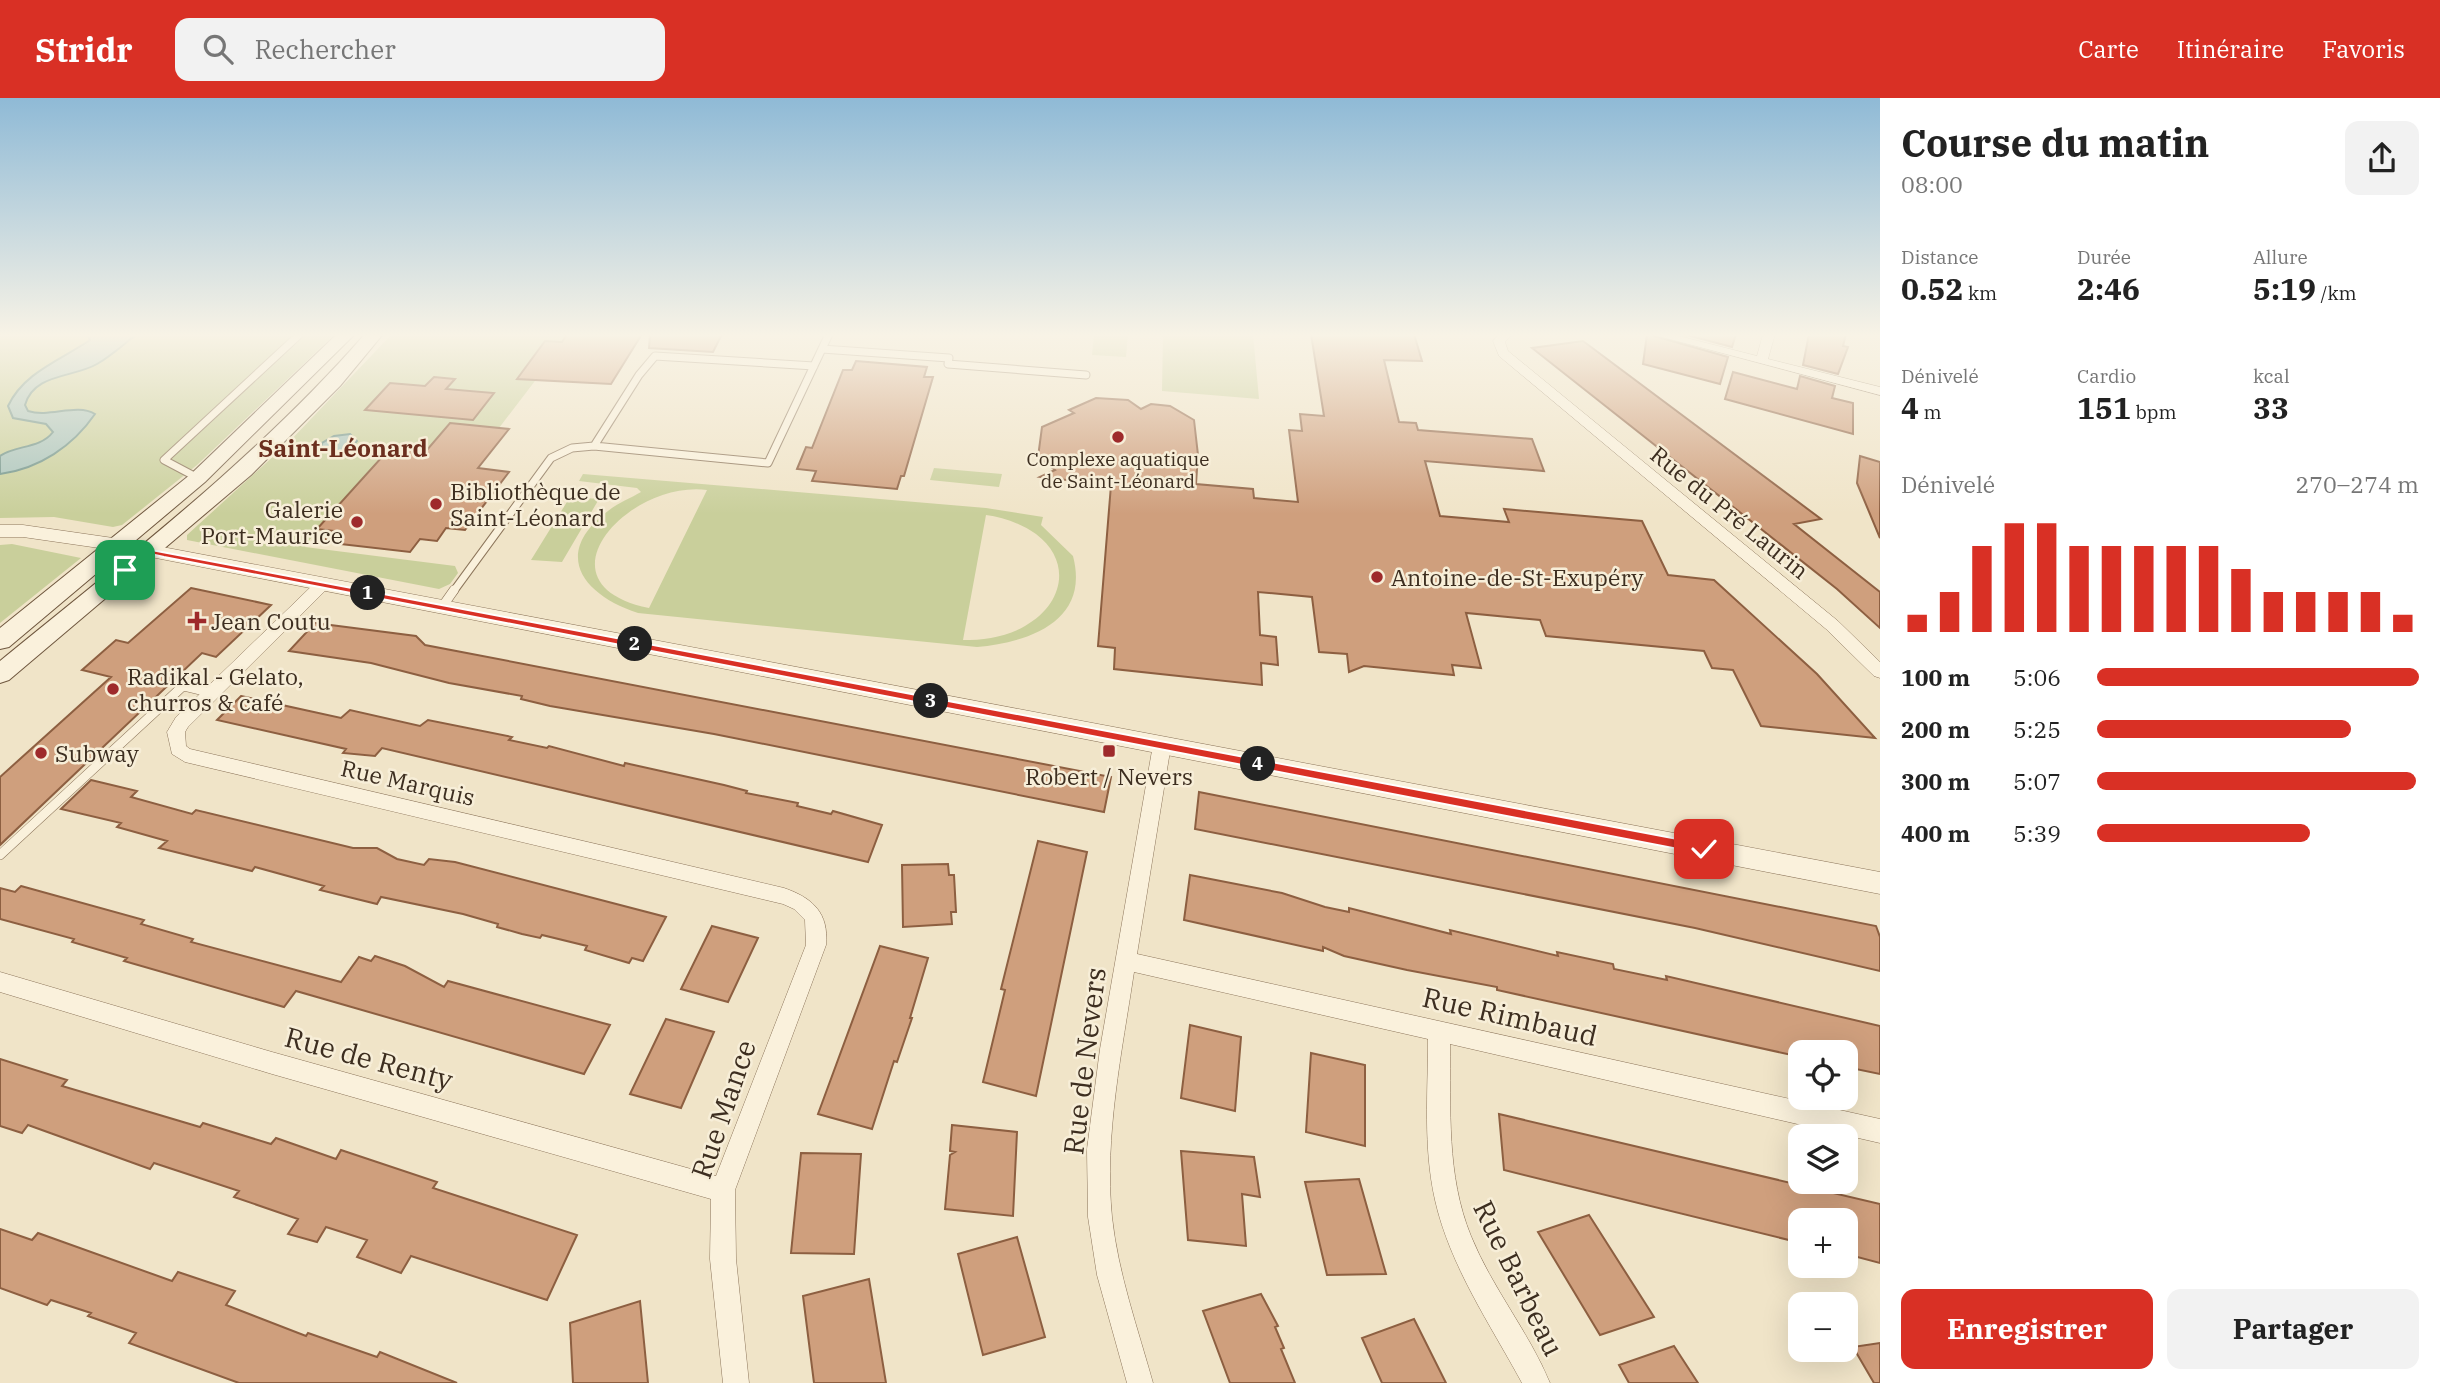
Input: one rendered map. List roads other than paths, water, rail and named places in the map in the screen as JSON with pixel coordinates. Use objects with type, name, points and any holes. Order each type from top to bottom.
[{"type":"main road","points":[[0,640],[120,545],[198,478],[285,394]]},
{"type":"main road","points":[[0,674],[149,551],[277,437],[320,394]]},
{"type":"street","name":"Rue du Pré Laurin","points":[[1553,394],[1832,625],[1880,672]]},
{"type":"street","points":[[0,531],[34,532],[120,545],[1880,883]]},
{"type":"street","name":"Rue Marquis","points":[[323,584],[176,732],[178,749],[185,755],[784,896],[800,901],[813,912],[818,929],[816,945]]},
{"type":"street","name":"Rue de Nevers","points":[[1140,1383],[1110,1275],[1100,1217],[1099,1149],[1104,1097],[1162,745]]},
{"type":"street","name":"Rue Mance","points":[[736,1383],[723,1259],[723,1190],[742,1134],[816,945]]},
{"type":"street","name":"Rue Rimbaud","points":[[1126,961],[1880,1131]]},
{"type":"street","name":"Rue de Renty","points":[[0,982],[272,1063],[723,1190]]},
{"type":"street","name":"Rue Barbeau","points":[[1439,1030],[1443,1172],[1453,1222],[1480,1280],[1537,1383]]},
{"type":"lane","points":[[198,478],[164,460],[235,394]]},
{"type":"lane","points":[[594,446],[627,394]]},
{"type":"lane","points":[[442,607],[551,458],[572,448],[594,446],[768,463],[801,394]]},
{"type":"lane","points":[[0,855],[183,686],[212,693]]},
{"type":"water","points":[[15,394],[31,394],[25,405],[28,411],[36,413],[80,410],[95,414],[66,446],[54,454],[28,467],[0,474],[0,456],[41,441],[53,432],[46,424],[13,418],[8,406]]},
{"type":"water","points":[[350,434],[357,441],[345,450],[331,452],[321,449],[322,443],[334,436]]},
{"type":"place","name":"Complexe aquatique de Saint-Léonard","points":[[1118,437]]},
{"type":"place","name":"Bibliothèque de Saint-Léonard","points":[[436,504]]},
{"type":"place","name":"Galerie Port-Maurice","points":[[357,522]]},
{"type":"place","name":"Antoine-de-St-Exupéry","points":[[1377,577]]},
{"type":"place","name":"Jean Coutu","points":[[197,621]]},
{"type":"place","name":"Radikal - Gelato, churros & café","points":[[113,689]]},
{"type":"place","name":"Robert / Nevers","points":[[1109,751]]},
{"type":"place","name":"Subway","points":[[41,753]]},
{"type":"district","name":"Saint-Léonard","points":[[343,448]]}]
